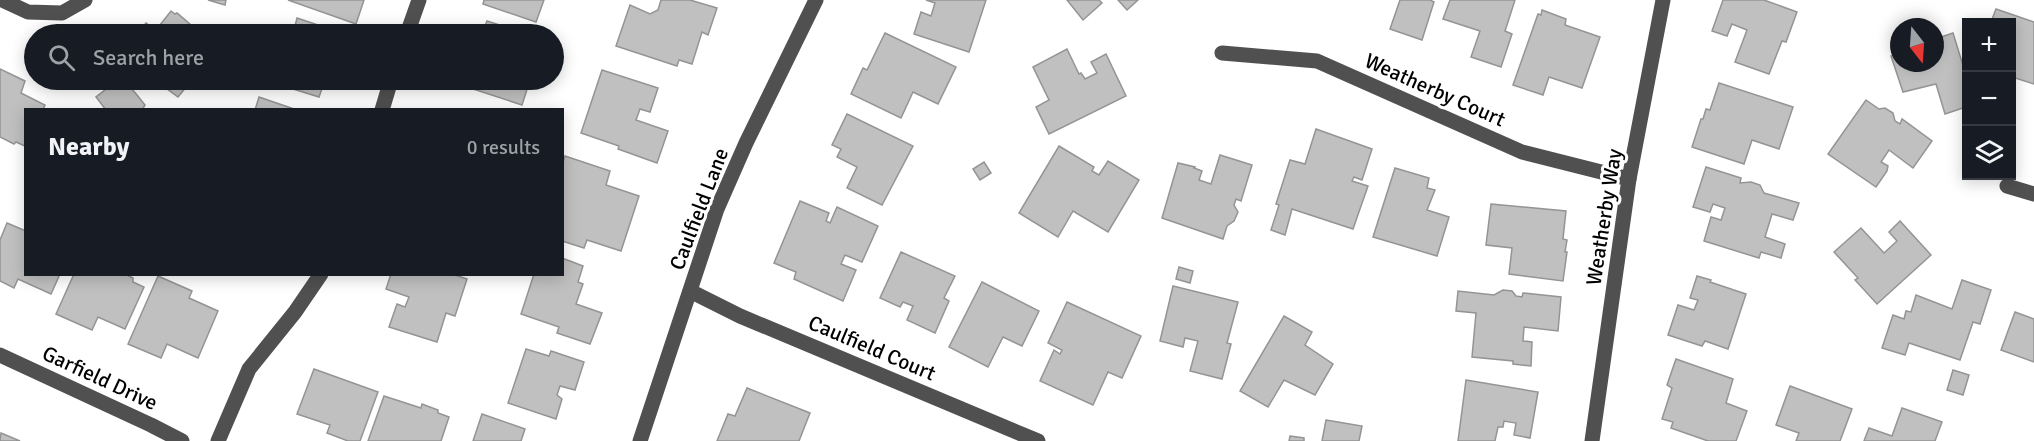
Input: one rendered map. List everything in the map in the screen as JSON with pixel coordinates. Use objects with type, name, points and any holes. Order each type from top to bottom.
[{"type":"street","points":[[3,0],[28,12],[62,13],[85,0]]},
{"type":"street","points":[[411,24],[419,0]]},
{"type":"street","name":"Caulfield Lane","points":[[640,441],[717,209],[746,143],[816,0]]},
{"type":"street","name":"Weatherby Way","points":[[1592,441],[1629,179],[1663,0]]},
{"type":"street","name":"Weatherby Court","points":[[1222,53],[1317,61],[1522,152],[1629,179]]},
{"type":"street","points":[[383,108],[389,90]]},
{"type":"street","points":[[2007,186],[2034,194]]},
{"type":"street","points":[[218,441],[249,369],[295,312],[320,276]]},
{"type":"street","name":"Caulfield Court","points":[[690,291],[740,316],[1038,441]]},
{"type":"street","name":"Garfield Drive","points":[[0,356],[182,441]]},
{"type":"building","points":[[208,0],[226,0],[225,5]]},
{"type":"building","points":[[288,0],[364,0],[356,24]]},
{"type":"building","points":[[484,0],[544,0],[536,22],[483,4]]},
{"type":"building","points":[[661,0],[690,0],[717,8],[708,35],[702,32],[692,64],[679,60],[677,66],[616,46],[630,5],[650,14],[658,10]]},
{"type":"building","points":[[926,0],[986,0],[969,52],[914,34],[921,12],[931,16],[935,3]]},
{"type":"building","points":[[1067,0],[1099,0],[1102,3],[1083,20]]},
{"type":"building","points":[[1118,0],[1138,0],[1127,10]]},
{"type":"building","points":[[1400,0],[1434,2],[1422,40],[1390,29]]},
{"type":"building","points":[[1450,0],[1515,0],[1505,31],[1512,34],[1501,67],[1471,57],[1480,31],[1443,19]]},
{"type":"building","points":[[1723,0],[1764,0],[1797,12],[1786,42],[1782,41],[1769,74],[1735,62],[1747,30],[1732,24],[1727,36],[1712,31]]},
{"type":"building","points":[[1996,9],[2034,22],[2034,84],[2016,78],[2016,18],[1993,18]]},
{"type":"building","points":[[1542,10],[1566,19],[1565,25],[1600,37],[1582,88],[1549,77],[1543,95],[1513,85],[1538,14],[1541,15]]},
{"type":"building","points":[[171,11],[190,24],[161,24]]},
{"type":"building","points":[[297,18],[315,24],[296,24]]},
{"type":"building","points":[[885,33],[956,67],[938,104],[913,92],[901,118],[851,94],[863,68],[867,70]]},
{"type":"building","points":[[1953,33],[1962,62],[1962,108],[1945,114],[1936,84],[1903,92],[1896,72],[1944,72],[1944,36]]},
{"type":"building","points":[[1067,49],[1079,74],[1081,73],[1085,79],[1097,73],[1091,62],[1106,54],[1126,96],[1049,134],[1036,107],[1049,100],[1033,67]]},
{"type":"building","points":[[0,69],[24,81],[21,93],[45,105],[44,108],[24,108],[24,146],[16,142],[14,144],[0,137]]},
{"type":"building","points":[[602,70],[658,88],[650,112],[640,109],[636,120],[668,131],[657,163],[618,149],[619,146],[581,133]]},
{"type":"building","points":[[1719,83],[1793,107],[1779,149],[1752,140],[1744,164],[1692,147],[1701,119],[1706,109],[1710,110]]},
{"type":"building","points":[[105,90],[132,90],[145,105],[143,108],[104,108],[96,97]]},
{"type":"building","points":[[169,90],[184,90],[178,97]]},
{"type":"building","points":[[296,90],[321,90],[319,97]]},
{"type":"building","points":[[476,90],[527,90],[522,105]]},
{"type":"building","points":[[259,97],[291,108],[256,108]]},
{"type":"building","points":[[1866,100],[1879,109],[1885,108],[1893,113],[1895,121],[1900,124],[1902,119],[1932,141],[1913,168],[1889,150],[1881,162],[1888,166],[1887,171],[1876,187],[1828,154]]},
{"type":"building","points":[[847,114],[913,146],[882,205],[847,188],[857,167],[837,157],[841,149],[832,145]]},
{"type":"building","points":[[1316,129],[1372,149],[1362,180],[1354,177],[1352,181],[1368,186],[1353,229],[1292,209],[1285,235],[1271,230],[1279,205],[1276,204],[1290,160],[1305,164]]},
{"type":"building","points":[[1059,146],[1094,167],[1092,171],[1099,175],[1108,161],[1139,180],[1108,232],[1073,211],[1058,237],[1019,213]]},
{"type":"building","points":[[1220,155],[1252,165],[1241,201],[1236,199],[1234,205],[1238,212],[1234,221],[1227,226],[1223,239],[1162,218],[1178,163],[1202,171],[1199,180],[1211,184]]},
{"type":"building","points":[[565,156],[610,171],[606,185],[639,196],[621,251],[587,240],[584,248],[564,242]]},
{"type":"building","points":[[984,162],[991,173],[980,180],[973,169]]},
{"type":"building","points":[[1706,167],[1741,178],[1740,183],[1751,182],[1760,185],[1764,193],[1799,203],[1793,220],[1772,214],[1765,237],[1785,244],[1781,258],[1761,252],[1759,258],[1704,241],[1711,217],[1721,220],[1725,208],[1713,204],[1710,212],[1693,207]]},
{"type":"building","points":[[1395,168],[1429,178],[1427,188],[1435,190],[1427,210],[1449,217],[1437,256],[1373,237]]},
{"type":"building","points":[[800,201],[829,213],[826,221],[830,223],[837,207],[878,226],[862,262],[845,255],[841,264],[856,270],[843,301],[794,279],[796,272],[774,263]]},
{"type":"building","points":[[1491,204],[1566,211],[1563,239],[1567,240],[1565,252],[1567,252],[1563,281],[1509,274],[1512,248],[1486,245]]},
{"type":"building","points":[[1900,221],[1931,255],[1877,304],[1855,280],[1858,278],[1834,252],[1861,228],[1884,253],[1897,241],[1889,232]]},
{"type":"building","points":[[7,223],[24,230],[24,276],[59,276],[51,294],[18,279],[14,288],[0,281],[0,240]]},
{"type":"building","points":[[901,252],[955,276],[944,298],[949,301],[935,333],[907,320],[913,306],[903,302],[900,307],[880,298]]},
{"type":"building","points":[[564,259],[583,266],[578,282],[583,284],[576,304],[602,313],[590,344],[557,333],[559,327],[521,314],[533,276],[564,276]]},
{"type":"building","points":[[1179,267],[1193,271],[1190,283],[1176,279]]},
{"type":"building","points":[[73,276],[129,276],[133,278],[133,282],[144,287],[125,329],[98,317],[92,330],[56,314]]},
{"type":"building","points":[[158,276],[192,291],[189,298],[218,311],[198,358],[167,344],[161,358],[128,344]]},
{"type":"building","points":[[390,276],[458,276],[467,279],[455,316],[446,313],[437,342],[389,327],[397,304],[405,307],[409,297],[386,289]]},
{"type":"building","points":[[1697,276],[1746,294],[1728,349],[1705,341],[1702,346],[1668,335],[1678,305],[1694,310],[1698,300],[1690,298]]},
{"type":"building","points":[[1962,280],[1991,290],[1980,324],[1973,322],[1960,360],[1909,343],[1905,355],[1882,348],[1893,315],[1904,319],[1906,311],[1911,312],[1916,295],[1952,309]]},
{"type":"building","points":[[982,282],[1039,311],[1022,346],[1003,337],[988,367],[949,347]]},
{"type":"building","points":[[1173,286],[1238,302],[1227,343],[1231,344],[1222,379],[1190,371],[1198,341],[1185,338],[1183,347],[1160,341]]},
{"type":"building","points":[[1503,290],[1512,291],[1516,296],[1522,297],[1523,293],[1561,297],[1558,331],[1524,327],[1523,341],[1532,342],[1531,366],[1513,364],[1513,361],[1472,357],[1476,313],[1456,311],[1458,291],[1494,295]]},
{"type":"building","points":[[1067,302],[1141,336],[1122,378],[1108,372],[1093,405],[1040,381],[1054,350],[1060,354],[1062,350],[1048,343]]},
{"type":"building","points":[[2015,312],[2034,319],[2034,362],[2001,350]]},
{"type":"building","points":[[1284,316],[1312,332],[1305,345],[1333,364],[1315,395],[1284,380],[1268,407],[1240,391]]},
{"type":"building","points":[[526,349],[549,356],[551,351],[584,362],[575,390],[560,386],[557,395],[562,399],[556,419],[508,403]]},
{"type":"building","points":[[1676,359],[1733,379],[1726,403],[1747,411],[1736,441],[1708,441],[1671,428],[1673,422],[1662,419],[1672,388],[1667,385]]},
{"type":"building","points":[[314,369],[378,392],[360,441],[348,441],[327,433],[330,425],[297,414]]},
{"type":"building","points":[[1953,370],[1969,375],[1963,395],[1947,390]]},
{"type":"building","points":[[1466,380],[1538,392],[1530,438],[1514,435],[1516,423],[1504,421],[1503,427],[1498,427],[1495,441],[1458,441]]},
{"type":"building","points":[[1790,386],[1852,409],[1840,441],[1796,441],[1799,433],[1776,425]]},
{"type":"building","points":[[747,388],[810,413],[799,441],[717,441],[728,414],[735,416]]},
{"type":"building","points":[[384,396],[421,408],[422,404],[449,417],[441,441],[368,441]]},
{"type":"building","points":[[1902,408],[1942,422],[1935,441],[1864,441],[1869,428],[1892,436]]},
{"type":"building","points":[[482,414],[525,429],[521,441],[473,441]]},
{"type":"building","points":[[1326,420],[1362,426],[1359,441],[1322,441]]},
{"type":"building","points":[[1,433],[20,441],[0,441]]},
{"type":"building","points":[[1290,436],[1304,438],[1304,441],[1289,441]]}]
